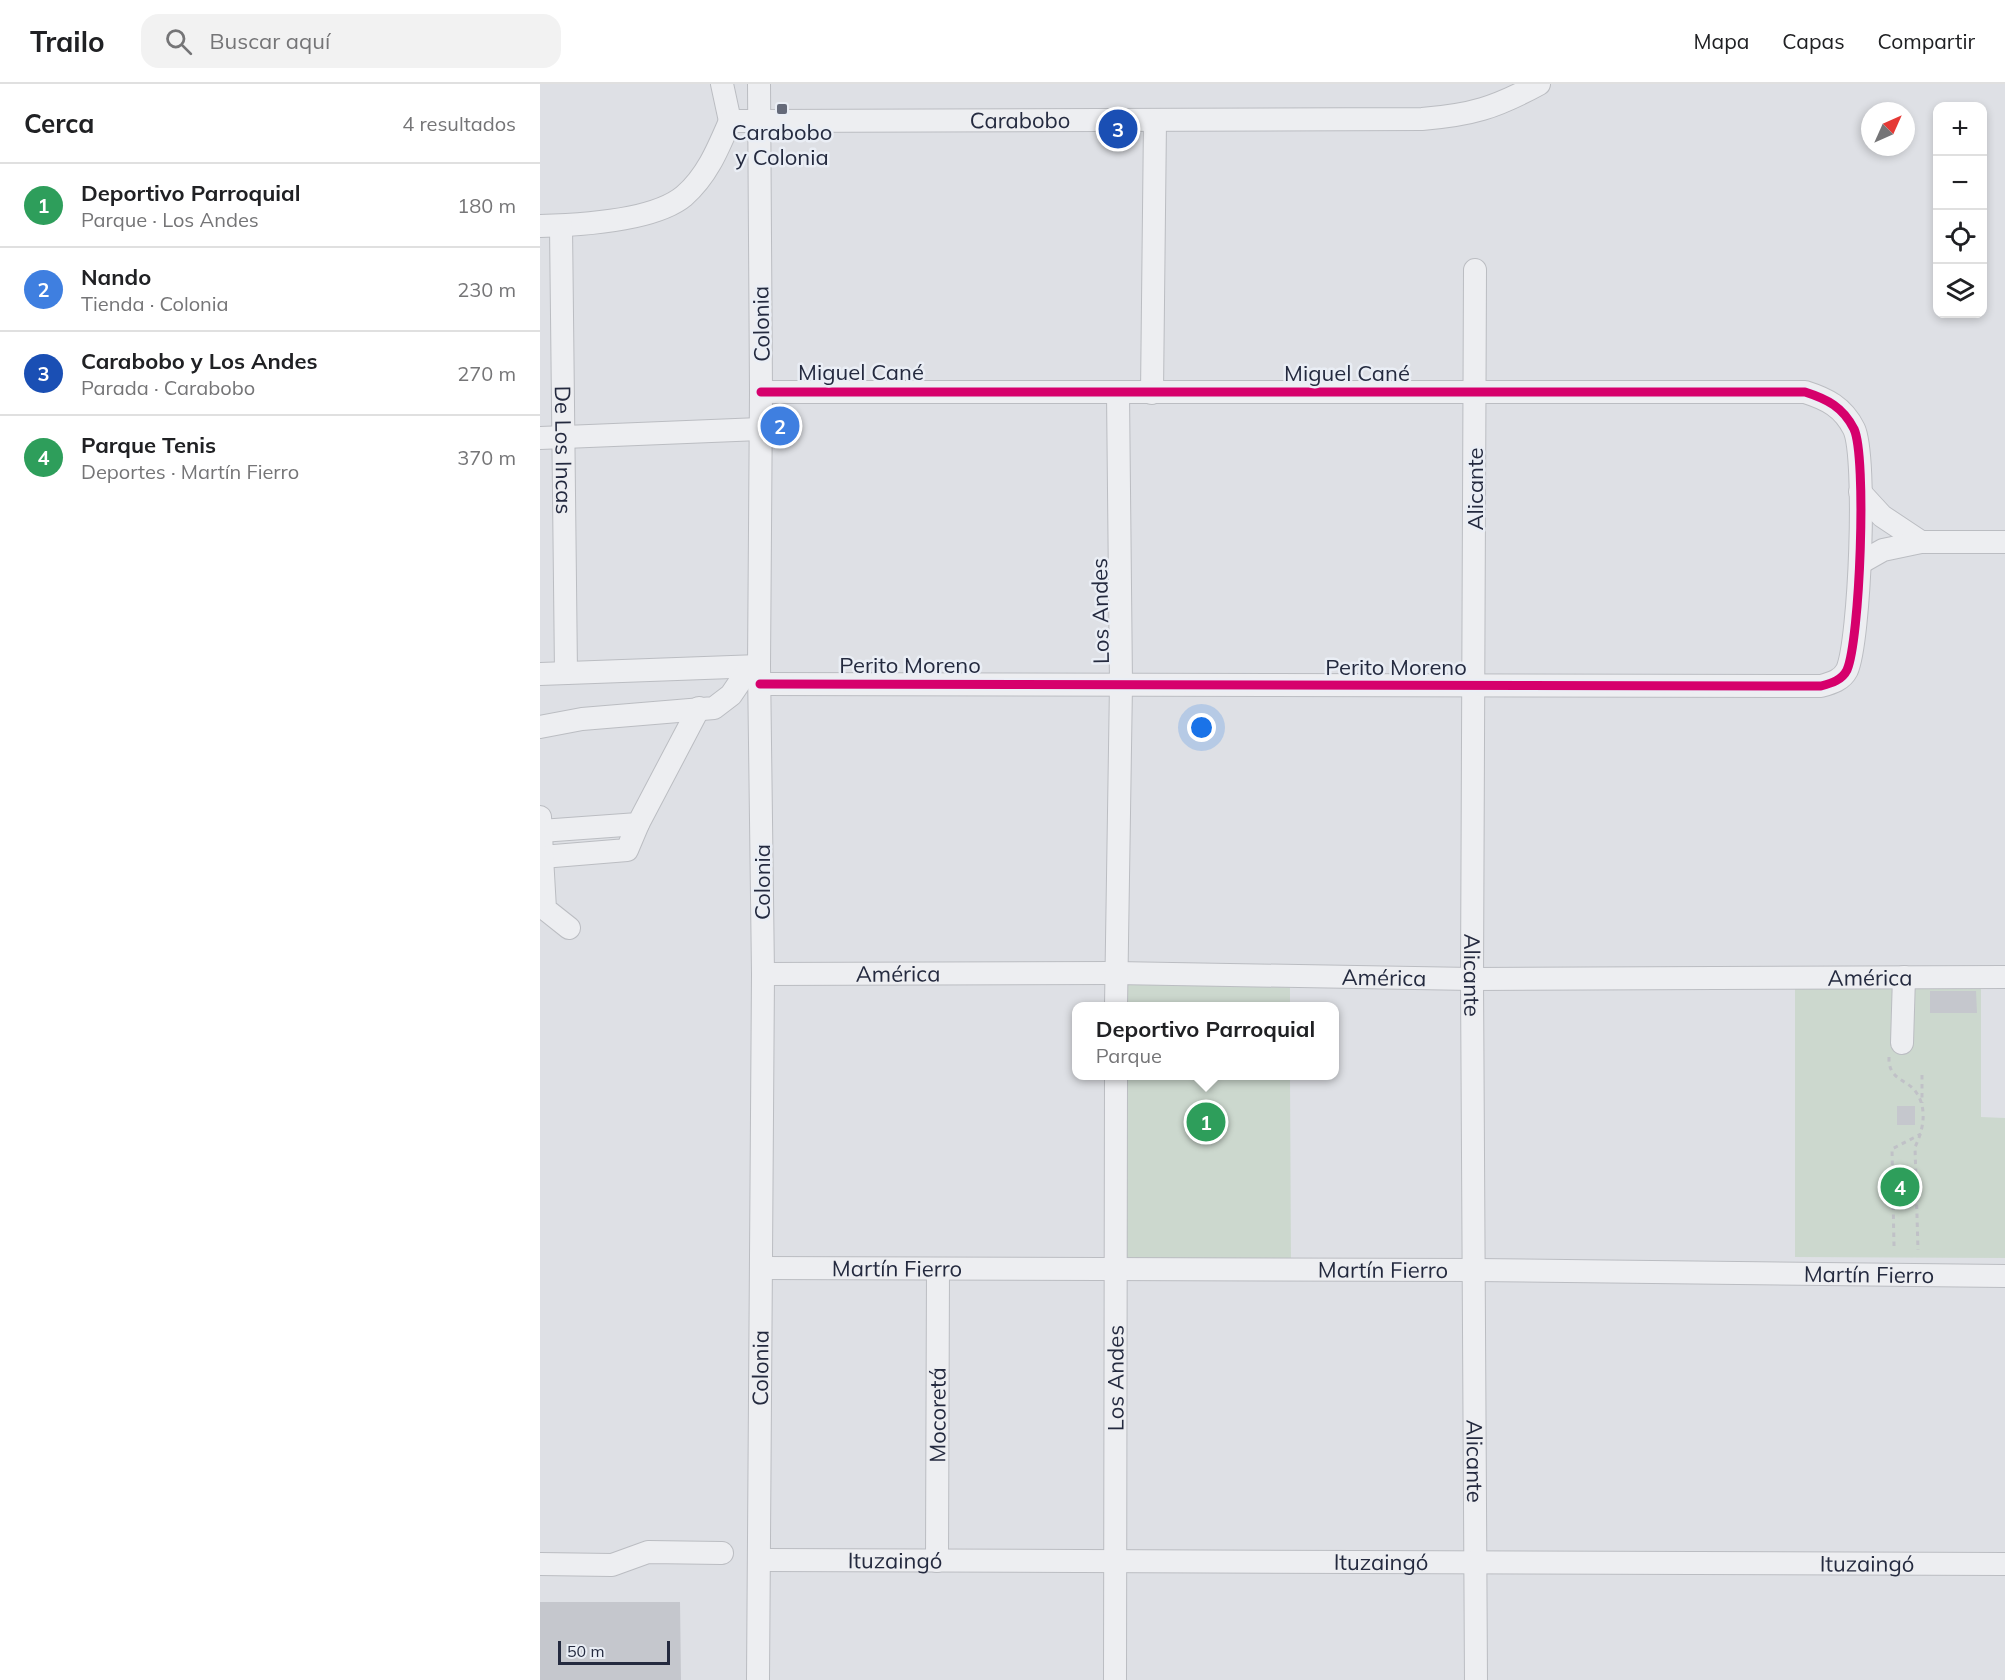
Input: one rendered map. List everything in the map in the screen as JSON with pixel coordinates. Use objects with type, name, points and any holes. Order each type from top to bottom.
[{"type":"street","points":[[550,226],[636,215],[662,208],[683,197],[702,177],[717,153],[730,121],[722,84]]},
{"type":"street","name":"Colonia","points":[[758,1680],[763,974],[757,672],[761,392],[759,84]]},
{"type":"street","name":"Carabobo","points":[[730,121],[1422,119],[1467,115],[1503,102],[1539,84]]},
{"type":"street","points":[[1152,393],[1155,121]]},
{"type":"street","name":"De Los Incas","points":[[550,226],[563,437],[566,672]]},
{"type":"street","name":"Alicante","points":[[1475,270],[1472,979],[1476,1680]]},
{"type":"street","name":"Miguel Cané","points":[[761,392],[1805,392],[1825,399],[1842,410],[1855,430],[1859,455],[1860,492]]},
{"type":"street","name":"Los Andes","points":[[1116,1002],[1121,684],[1118,393]]},
{"type":"street","points":[[540,438],[760,429]]},
{"type":"street","points":[[1860,492],[1882,516],[1922,542]]},
{"type":"street","name":"Perito Moreno","points":[[540,674],[757,672],[1121,684],[1473,687],[1831,683],[1840,679],[1847,670],[1849,660],[1860,563],[1860,492]]},
{"type":"street","points":[[1860,563],[1883,550],[1922,542],[2005,542]]},
{"type":"street","points":[[540,727],[582,719],[721,705],[757,672]]},
{"type":"street","points":[[542,857],[627,850],[638,824],[699,708]]},
{"type":"street","points":[[569,928],[546,909],[540,824],[638,824]]},
{"type":"street","name":"América","points":[[763,974],[1116,973],[1472,979],[2005,977]]},
{"type":"street","points":[[1895,1049],[1904,977]]},
{"type":"street","name":"Los Andes","points":[[1115,1680],[1116,1080]]},
{"type":"street","name":"Martín Fierro","points":[[761,1268],[1474,1270],[2005,1276]]},
{"type":"street","name":"Mocoretá","points":[[937,1561],[938,1269]]},
{"type":"street","points":[[540,1564],[612,1565],[648,1552],[722,1553]]},
{"type":"street","name":"Ituzaingó","points":[[759,1560],[2005,1564]]},
{"type":"path","points":[[1895,1049],[1889,1065],[1899,1081],[1916,1091],[1923,1107]]},
{"type":"path","points":[[1918,1250],[1915,1147],[1922,1133],[1922,1075]]},
{"type":"path","points":[[1894,1246],[1892,1149],[1922,1133]]},
{"type":"shaded area","points":[[1122,976],[1290,978],[1290,1002],[1122,1002]]},
{"type":"shaded area","points":[[1795,988],[1981,989],[1981,1117],[2005,1118],[2005,1258],[1795,1257]]},
{"type":"shaded area","points":[[1122,1080],[1290,1080],[1291,1266],[1122,1266]]},
{"type":"building","points":[[790,408],[791,439],[774,440],[774,409]]},
{"type":"building","points":[[1930,991],[1976,991],[1977,1013],[1930,1013]]},
{"type":"building","points":[[1897,1106],[1915,1106],[1915,1125],[1897,1125]]},
{"type":"building","points":[[540,1602],[680,1602],[681,1680],[540,1680]]},
{"type":"cycle path","points":[[760,684],[1821,686],[1842,676],[1847,670],[1852,652],[1858,588],[1861,510],[1858,446],[1854,429],[1850,421],[1834,405],[1805,392],[761,392]]},
{"type":"place","name":"Carabobo y Colonia","points":[[782,109]]},
{"type":"place","name":"Carabobo y Los Andes","points":[[1118,129]]},
{"type":"place","name":"Nando","points":[[780,426]]},
{"type":"place","name":"Deportivo Parroquial","points":[[1206,1122]]},
{"type":"place","name":"Parque Tenis","points":[[1900,1187]]}]
